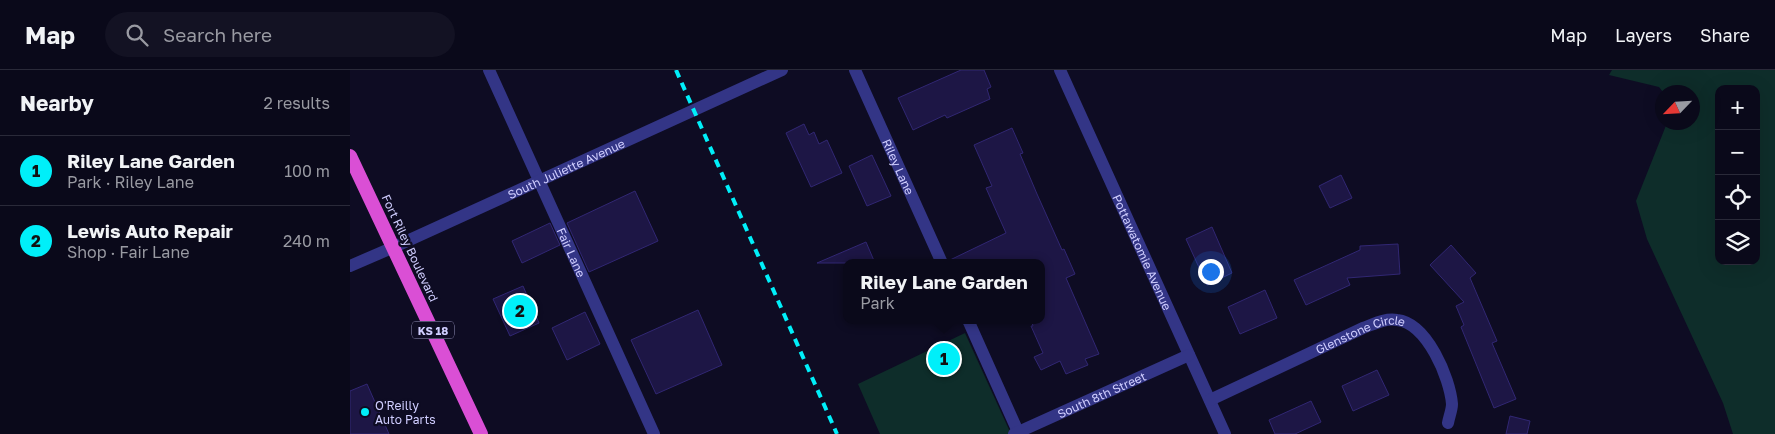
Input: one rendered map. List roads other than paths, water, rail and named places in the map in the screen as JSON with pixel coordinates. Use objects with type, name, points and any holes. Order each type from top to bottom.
[{"type":"highway","name":"Fort Riley Boulevard","points":[[350,156],[481,434]]},
{"type":"street","name":"Fair Lane","points":[[489,70],[654,434]]},
{"type":"street","name":"South Juliette Avenue","points":[[350,266],[782,70]]},
{"type":"street","name":"Riley Lane","points":[[855,70],[940,259]]},
{"type":"street","name":"Pottawatomie Avenue","points":[[1060,70],[1225,434]]},
{"type":"street","name":"Glenstone Circle","points":[[1210,400],[1364,328],[1384,320],[1399,320],[1412,326],[1426,338],[1438,358],[1452,405],[1448,423]]},
{"type":"street","points":[[970,324],[1017,433]]},
{"type":"street","name":"South 8th Street","points":[[1017,433],[1189,355]]},
{"type":"railway","points":[[676,70],[837,434]]},
{"type":"place","name":"Lewis Auto Repair","points":[[520,311]]},
{"type":"place","name":"Riley Lane Garden","points":[[944,359]]},
{"type":"place","name":"O'Reilly Auto Parts","points":[[365,412]]}]
